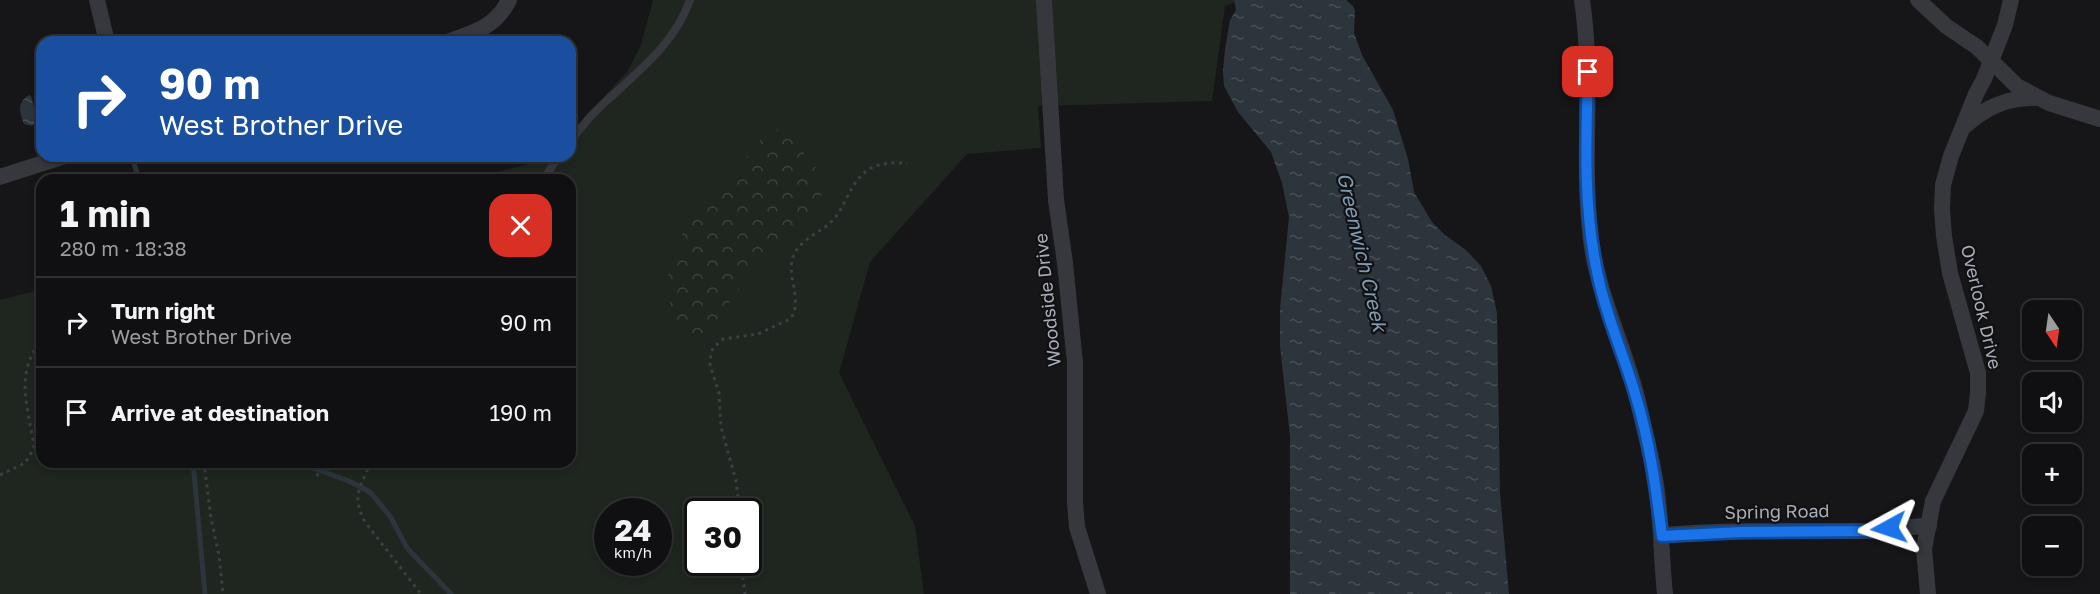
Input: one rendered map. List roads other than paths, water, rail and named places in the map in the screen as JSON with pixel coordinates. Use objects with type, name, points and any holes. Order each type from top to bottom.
[{"type":"street","points":[[97,0],[106,36]]},
{"type":"street","points":[[467,36],[490,25],[504,10],[509,0]]},
{"type":"street","name":"Woodside Drive","points":[[1044,0],[1056,200],[1076,363],[1075,502],[1077,527],[1098,594]]},
{"type":"street","points":[[1582,0],[1586,24],[1588,72],[1586,157],[1591,240],[1598,278],[1637,399],[1656,485],[1665,594]]},
{"type":"street","points":[[1918,0],[1946,26],[1977,47],[2017,87],[2035,98],[2100,119]]},
{"type":"street","name":"Overlook Drive","points":[[1928,594],[1924,549],[1933,501],[1976,411],[1978,393],[1978,373],[1950,273],[1942,209],[1943,185],[1961,130],[2005,25],[2011,0]]},
{"type":"street","points":[[1961,130],[1974,117],[2004,101],[2017,97],[2035,98]]},
{"type":"street","points":[[0,177],[46,162]]},
{"type":"street","name":"Spring Road","points":[[1662,536],[1741,532],[1870,531],[1929,526]]},
{"type":"lane","points":[[576,134],[592,116],[654,58],[674,34],[690,0]]},
{"type":"water","name":"Greenwich Creek","points":[[1234,0],[1346,0],[1353,6],[1355,11],[1354,33],[1362,55],[1393,110],[1408,159],[1414,192],[1432,222],[1466,250],[1481,266],[1491,286],[1497,313],[1500,493],[1509,594],[1290,594],[1290,436],[1280,346],[1280,309],[1289,217],[1282,183],[1271,152],[1238,112],[1224,86],[1225,49],[1230,20],[1236,10]]},
{"type":"water","points":[[29,95],[31,96],[36,114],[36,123],[32,126],[24,124],[20,111],[22,101]]},
{"type":"waterway","points":[[134,162],[137,174]]},
{"type":"waterway","points":[[194,468],[205,594]]},
{"type":"waterway","points":[[313,468],[351,482],[370,492],[390,516],[407,548],[451,594]]}]
